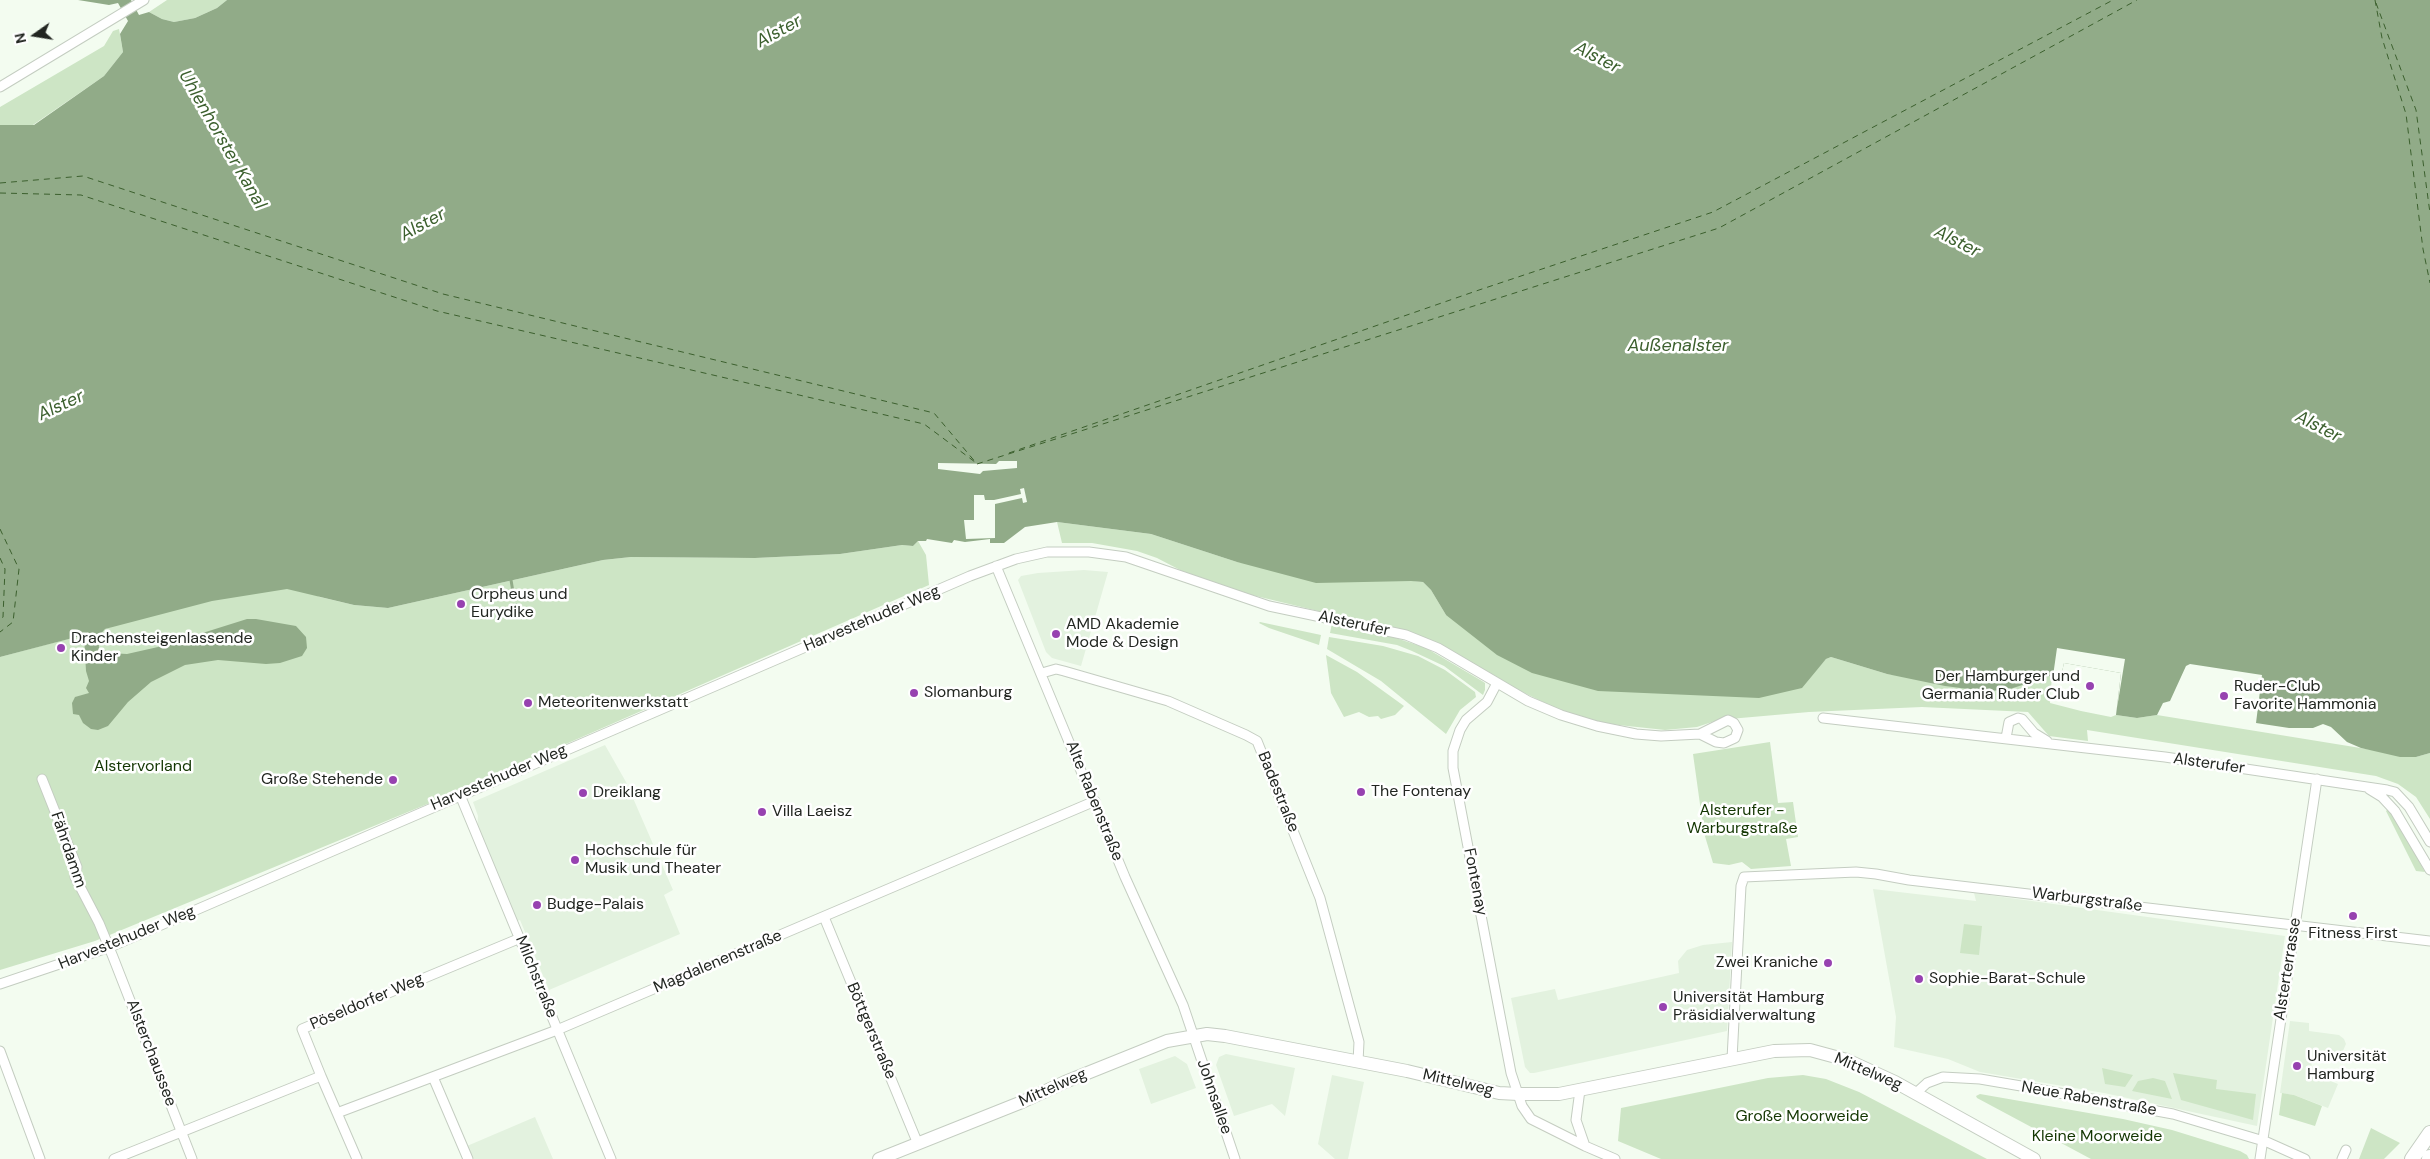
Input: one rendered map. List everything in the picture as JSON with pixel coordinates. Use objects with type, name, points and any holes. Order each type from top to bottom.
[{"type":"main road","points":[[2412,1159],[2430,1133]]},
{"type":"street","points":[[0,87],[143,1]]},
{"type":"street","name":"Alsterufer","points":[[996,566],[1037,554],[1065,551],[1095,552],[1126,558],[1270,606],[1406,636],[1438,648],[1497,683],[1548,710],[1597,726],[1661,736],[1700,734]]},
{"type":"street","name":"Alte Rabenstraße","points":[[996,566],[1095,801],[1125,878],[1183,1004],[1194,1035]]},
{"type":"street","name":"Harvestehuder Weg","points":[[0,984],[45,971],[110,947],[996,566]]},
{"type":"street","name":"Badestraße","points":[[1042,674],[1056,669],[1168,701],[1252,738],[1260,747],[1320,900],[1359,1042],[1358,1062]]},
{"type":"street","name":"Fontenay","points":[[1497,683],[1487,702],[1466,720],[1460,730],[1453,751],[1452,768],[1511,1073],[1522,1106],[1532,1119],[1615,1159]]},
{"type":"street","name":"Alsterufer","points":[[1823,718],[2052,743],[2387,790],[2400,796],[2414,814],[2430,842]]},
{"type":"street","name":"Alsterufer","points":[[2006,738],[2009,722],[2018,718],[2026,722],[2034,733],[2052,743]]},
{"type":"street","name":"Fährdamm","points":[[42,779],[77,867],[75,877],[110,947]]},
{"type":"street","name":"Alsterterrasse","points":[[2260,1159],[2317,779]]},
{"type":"street","name":"Alsterufer","points":[[2367,788],[2382,797],[2395,811],[2430,870]]},
{"type":"street","name":"Milchstraße","points":[[460,795],[517,931],[518,939],[611,1159]]},
{"type":"street","name":"Magdalenenstraße","points":[[337,1113],[557,1030],[1095,801]]},
{"type":"street","name":"Warburgstraße","points":[[1732,1059],[1739,910],[1741,886],[1744,877],[1869,873],[1909,880],[2295,927],[2430,941]]},
{"type":"street","name":"Böttgerstraße","points":[[824,917],[918,1144]]},
{"type":"street","name":"Pöseldorfer Weg","points":[[357,1159],[302,1029],[518,939]]},
{"type":"street","name":"Alsterchaussee","points":[[110,947],[192,1159]]},
{"type":"street","name":"Mittelweg","points":[[879,1159],[1167,1041],[1194,1035],[1225,1036],[1358,1062],[1500,1093],[1518,1094],[1559,1094],[1774,1051],[1810,1050],[1847,1060],[1916,1093],[2034,1159]]},
{"type":"street","name":"Johnsallee","points":[[1194,1035],[1235,1159]]},
{"type":"street","points":[[0,1051],[40,1159]]},
{"type":"street","points":[[114,1159],[321,1076]]},
{"type":"street","points":[[433,1077],[468,1159]]},
{"type":"street","name":"Neue Rabenstraße","points":[[1916,1093],[1927,1083],[1944,1077],[1980,1079],[2173,1114],[2263,1141],[2305,1159]]},
{"type":"street","points":[[1580,1090],[1576,1120],[1585,1146]]},
{"type":"shaded area","points":[[1084,570],[1108,572],[1081,666],[1052,658],[1046,652],[1018,580],[1021,576],[1038,573]]},
{"type":"shaded area","name":"Hochschule für Musik und Theater","points":[[605,745],[626,782],[673,890],[664,895],[680,934],[549,990],[520,920],[517,921],[477,830],[478,816],[473,802]]},
{"type":"shaded area","points":[[1873,889],[1976,901],[1974,893],[2285,936],[2257,1126],[2104,1093],[1980,1072],[1948,1059],[1894,1047],[1896,1017]]},
{"type":"shaded area","points":[[1732,942],[1727,1031],[1534,1073],[1530,1073],[1525,1067],[1511,998],[1555,989],[1558,1000],[1679,973],[1678,961],[1687,950],[1703,945]]},
{"type":"shaded area","name":"Universität Hamburg","points":[[2290,1021],[2309,1023],[2309,1031],[2339,1035],[2344,1039],[2346,1044],[2342,1053],[2314,1051],[2310,1073],[2338,1084],[2328,1108],[2294,1095],[2280,1093]]},
{"type":"shaded area","points":[[1226,1054],[1295,1068],[1285,1116],[1272,1104],[1234,1116],[1216,1065],[1219,1057]]},
{"type":"shaded area","points":[[1175,1056],[1187,1064],[1196,1088],[1151,1104],[1139,1069]]},
{"type":"shaded area","points":[[1332,1075],[1364,1082],[1348,1159],[1335,1159],[1318,1144]]},
{"type":"shaded area","points":[[535,1117],[553,1159],[474,1159],[467,1146]]},
{"type":"green space","points":[[167,0],[227,0],[217,8],[195,18],[174,22],[162,19],[149,12]]},
{"type":"green space","points":[[119,29],[123,52],[104,76],[33,125],[0,125],[0,107],[104,46],[113,31]]},
{"type":"green space","points":[[1057,522],[1151,534],[1237,562],[1423,582],[1431,590],[1446,615],[1817,669],[1826,659],[1831,657],[1887,674],[1909,677],[2052,675],[2050,703],[2081,711],[2111,717],[2116,715],[2137,718],[2157,715],[2416,757],[2430,753],[2430,819],[2416,797],[2398,784],[2376,776],[2087,730],[2088,741],[2049,736],[2028,712],[1922,707],[1809,712],[1718,720],[1697,727],[1665,730],[1609,724],[1577,717],[1547,704],[1397,630],[1231,590],[1137,551],[1092,543],[1062,543]]},
{"type":"green space","name":"Alstervorland","points":[[918,541],[926,555],[929,585],[454,793],[95,941],[0,970],[0,657],[105,629],[266,572],[320,597],[354,605],[388,608],[603,560],[631,557],[755,558],[840,554],[902,545],[913,546]]},
{"type":"green space","points":[[1260,622],[1321,635],[1319,645],[1269,628]]},
{"type":"green space","points":[[1332,623],[1390,636],[1426,648],[1485,683],[1483,695],[1444,666],[1412,651],[1397,645],[1330,633]]},
{"type":"green space","points":[[1329,637],[1383,646],[1418,656],[1445,670],[1475,692],[1476,697],[1460,710],[1446,734],[1381,681],[1327,649]]},
{"type":"green space","points":[[1326,655],[1357,672],[1404,706],[1395,715],[1381,719],[1378,716],[1369,717],[1359,712],[1344,717],[1331,693]]},
{"type":"green space","name":"Alsterufer - Warburgstraße","points":[[1770,742],[1778,803],[1793,802],[1798,837],[1786,839],[1791,866],[1751,869],[1742,862],[1729,865],[1713,863],[1704,833],[1693,754]]},
{"type":"green space","points":[[2388,809],[2425,872],[2416,871],[2386,811]]},
{"type":"green space","points":[[1964,924],[1982,926],[1979,955],[1960,953]]},
{"type":"green space","points":[[2102,1068],[2133,1075],[2125,1087],[2105,1084]]},
{"type":"green space","points":[[2173,1073],[2217,1080],[2216,1089],[2256,1094],[2253,1120],[2181,1100]]},
{"type":"green space","name":"Große Moorweide","points":[[1803,1075],[1826,1079],[1859,1092],[1987,1159],[1661,1159],[1618,1141],[1621,1108],[1768,1078]]},
{"type":"green space","points":[[2153,1078],[2165,1081],[2172,1099],[2132,1091],[2138,1081]]},
{"type":"green space","points":[[2282,1093],[2294,1095],[2322,1106],[2315,1126],[2279,1115]]},
{"type":"green space","name":"Kleine Moorweide","points":[[1980,1094],[2123,1119],[2172,1130],[2240,1151],[2247,1155],[2249,1159],[2091,1159],[1977,1098],[1976,1096]]},
{"type":"green space","points":[[2371,1128],[2400,1143],[2384,1159],[2359,1159]]},
{"type":"water","name":"Außenalster","points":[[78,0],[131,0],[139,15],[149,12],[162,19],[174,22],[195,18],[217,8],[227,0],[2430,0],[2430,753],[2416,757],[2400,757],[2361,748],[2347,742],[2331,727],[2323,724],[2313,728],[2289,728],[2256,723],[2262,675],[2190,664],[2186,666],[2170,701],[2163,703],[2157,715],[2137,718],[2116,715],[2121,673],[2064,663],[2062,672],[2007,690],[1984,691],[1945,686],[1887,674],[1831,657],[1826,659],[1802,688],[1759,698],[1598,691],[1532,673],[1497,655],[1446,615],[1431,590],[1423,582],[1316,583],[1237,562],[1151,534],[1057,522],[1025,527],[1004,543],[990,543],[990,539],[965,542],[954,540],[952,543],[927,539],[926,541],[918,541],[913,546],[902,545],[840,554],[755,558],[631,557],[603,560],[388,608],[354,605],[287,589],[212,601],[105,629],[98,637],[99,648],[109,653],[127,654],[158,647],[247,619],[256,619],[296,626],[306,637],[307,648],[302,656],[280,663],[266,664],[218,660],[185,665],[151,682],[128,702],[108,726],[98,730],[91,729],[83,723],[79,715],[73,714],[72,703],[75,697],[89,693],[86,688],[89,681],[86,671],[84,635],[0,657],[0,125],[34,125],[104,76],[123,52],[120,34],[128,21],[118,3],[109,5]]},
{"type":"pier","points":[[999,461],[1017,461],[1017,468],[983,471],[980,474],[938,469],[938,463],[996,464]]},
{"type":"pier","points":[[1024,488],[1027,502],[1023,503],[1022,498],[995,504],[995,538],[966,539],[964,520],[974,520],[974,495],[984,495],[985,500],[994,500],[1021,494],[1020,489]]},
{"type":"pier","points":[[2057,648],[2125,659],[2117,708],[2121,673],[2064,663],[2062,672],[2053,676]]},
{"type":"waterway","points":[[511,580],[513,592]]},
{"type":"waterway","points":[[516,605],[517,609]]},
{"type":"ferry route","points":[[1009,453],[1479,290],[1713,212],[2113,0]]},
{"type":"ferry route","points":[[0,183],[83,176],[443,294],[934,413],[977,464],[1719,228],[2137,0]]},
{"type":"ferry route","points":[[2375,0],[2382,38],[2406,114],[2423,249],[2430,283]]},
{"type":"ferry route","points":[[2376,3],[2416,110],[2430,213]]},
{"type":"ferry route","points":[[0,193],[81,195],[437,311],[924,424],[975,462]]},
{"type":"ferry route","points":[[0,529],[19,569],[13,622],[0,632]]},
{"type":"ferry route","points":[[0,558],[5,569],[3,617],[0,621]]},
{"type":"place","name":"Orpheus und Eurydike","points":[[461,604]]},
{"type":"place","name":"AMD Akademie Mode & Design","points":[[1056,634]]},
{"type":"place","name":"Drachensteigenlassende Kinder","points":[[61,648]]},
{"type":"place","name":"Der Hamburger und Germania Ruder Club","points":[[2090,686]]},
{"type":"place","name":"Slomanburg","points":[[914,693]]},
{"type":"place","name":"Ruder-Club Favorite Hammonia","points":[[2224,696]]},
{"type":"place","name":"Meteoritenwerkstatt","points":[[528,703]]},
{"type":"place","name":"Große Stehende","points":[[393,780]]},
{"type":"place","name":"The Fontenay","points":[[1361,792]]},
{"type":"place","name":"Dreiklang","points":[[583,793]]},
{"type":"place","name":"Villa Laeisz","points":[[762,812]]},
{"type":"place","name":"Hochschule für Musik und Theater","points":[[575,860]]},
{"type":"place","name":"Budge-Palais","points":[[537,905]]},
{"type":"place","name":"Fitness First","points":[[2353,916]]},
{"type":"place","name":"Zwei Kraniche","points":[[1828,963]]},
{"type":"place","name":"Sophie-Barat-Schule","points":[[1919,979]]},
{"type":"place","name":"Universität Hamburg Präsidialverwaltung","points":[[1663,1007]]},
{"type":"place","name":"Universität Hamburg","points":[[2297,1066]]},
{"type":"water label","name":"Alster","points":[[779,32]]},
{"type":"water label","name":"Alster","points":[[1597,58]]},
{"type":"water label","name":"Uhlenhorster Kanal","points":[[222,140]]},
{"type":"water label","name":"Alster","points":[[423,225]]},
{"type":"water label","name":"Alster","points":[[1957,242]]},
{"type":"water label","name":"Alster","points":[[61,406]]},
{"type":"water label","name":"Alster","points":[[2318,427]]}]
